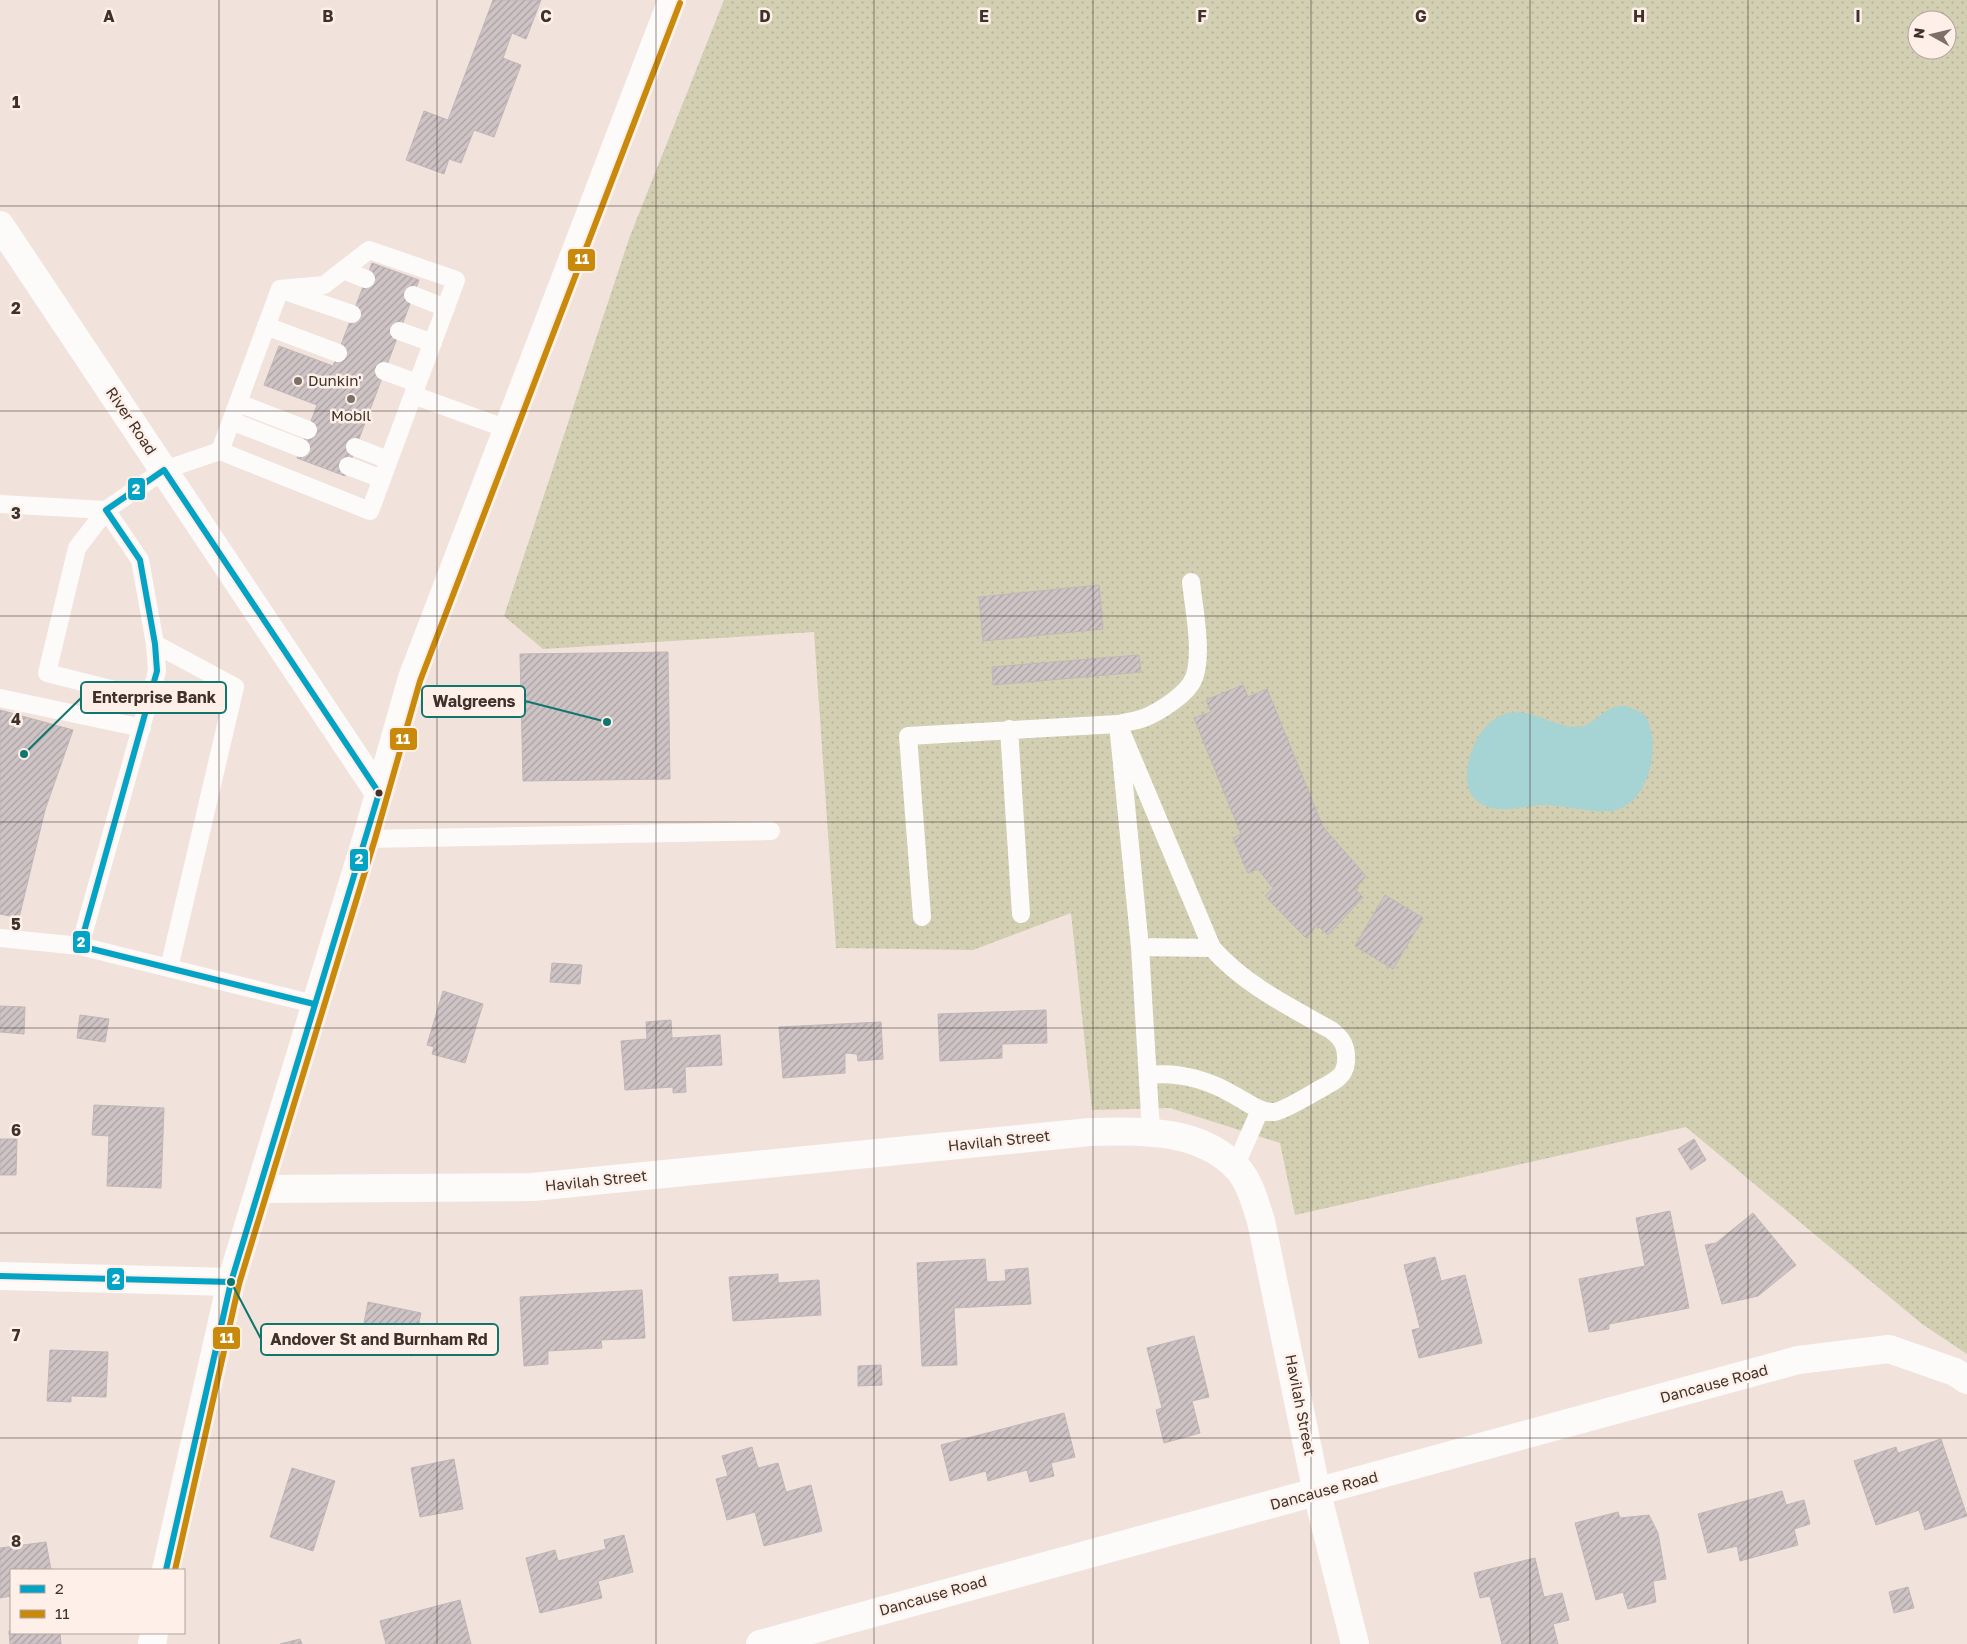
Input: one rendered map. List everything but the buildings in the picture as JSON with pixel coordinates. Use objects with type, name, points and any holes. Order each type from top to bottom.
[{"type":"street","points":[[166,1569],[231,1282],[261,1189],[314,1004],[366,839],[412,678],[672,0]]},
{"type":"street","name":"River Road","points":[[0,224],[379,793]]},
{"type":"street","name":"Havilah Street","points":[[261,1189],[533,1187],[1090,1132],[1151,1131],[1189,1140],[1213,1150],[1235,1167],[1248,1186],[1261,1220],[1317,1493],[1355,1644]]},
{"type":"street","points":[[0,1276],[231,1282]]},
{"type":"street","name":"Dancause Road","points":[[760,1644],[1020,1571],[1317,1493],[1798,1360],[1890,1349],[1956,1372],[1967,1380]]},
{"type":"lane","points":[[150,699],[46,673],[77,548],[106,510],[164,470],[220,451],[370,511],[456,280],[369,250],[324,285],[280,289]]},
{"type":"lane","points":[[343,270],[366,279]]},
{"type":"lane","points":[[220,451],[280,289]]},
{"type":"lane","points":[[280,289],[352,314]]},
{"type":"lane","points":[[413,295],[446,308]]},
{"type":"lane","points":[[266,326],[338,353]]},
{"type":"lane","points":[[399,331],[433,343]]},
{"type":"lane","points":[[384,370],[415,389],[507,429]]},
{"type":"lane","points":[[238,403],[308,430]]},
{"type":"lane","points":[[231,421],[301,448]]},
{"type":"lane","points":[[355,448],[388,460]]},
{"type":"lane","points":[[348,466],[382,479]]},
{"type":"lane","points":[[0,504],[106,510]]},
{"type":"lane","points":[[80,946],[157,671],[155,644],[140,560],[106,510]]},
{"type":"lane","points":[[922,917],[908,736],[1118,724],[1143,719],[1165,707],[1178,697],[1194,679],[1198,653],[1191,582]]},
{"type":"lane","points":[[155,644],[235,687],[170,968]]},
{"type":"lane","points":[[0,698],[142,728]]},
{"type":"lane","points":[[1118,724],[1140,947],[1151,1131]]},
{"type":"lane","points":[[1118,724],[1212,948],[1229,966],[1255,987],[1342,1038],[1346,1050],[1346,1064],[1340,1078],[1276,1112],[1260,1110],[1230,1092],[1194,1078],[1168,1073],[1148,1075]]},
{"type":"lane","points":[[1008,729],[1021,914]]},
{"type":"lane","points":[[366,839],[771,832]]},
{"type":"lane","points":[[0,938],[80,946],[314,1004]]},
{"type":"lane","points":[[1140,947],[1212,948]]},
{"type":"lane","points":[[1235,1167],[1260,1110]]},
{"type":"shaded area","points":[[724,0],[1967,0],[1967,1354],[1922,1324],[1686,1127],[1295,1215],[1280,1143],[1170,1108],[1092,1110],[1071,913],[973,950],[836,948],[814,632],[543,649],[504,616],[630,236]]},
{"type":"water","points":[[1627,706],[1644,714],[1649,724],[1653,742],[1650,768],[1646,780],[1632,801],[1622,808],[1603,811],[1543,805],[1498,809],[1481,804],[1471,793],[1468,787],[1467,774],[1471,753],[1483,731],[1497,718],[1509,713],[1526,713],[1559,724],[1576,727],[1591,723],[1614,707]]},
{"type":"transit line","name":"11","points":[[175,1569],[239,1284],[375,839],[420,681],[680,3]]},
{"type":"transit line","name":"2","points":[[166,1569],[231,1282],[379,793],[164,470],[106,510],[140,560],[155,644],[157,671],[80,946],[314,1004]]},
{"type":"transit line","name":"2","points":[[0,1276],[231,1282]]},
{"type":"place","name":"Dunkin'","points":[[298,381]]},
{"type":"place","name":"Mobil","points":[[351,399]]},
{"type":"place","name":"Walgreens","points":[[607,722]]},
{"type":"place","name":"Enterprise Bank","points":[[24,754]]},
{"type":"place","name":"Andover St and Burnham Rd","points":[[231,1282]]}]
